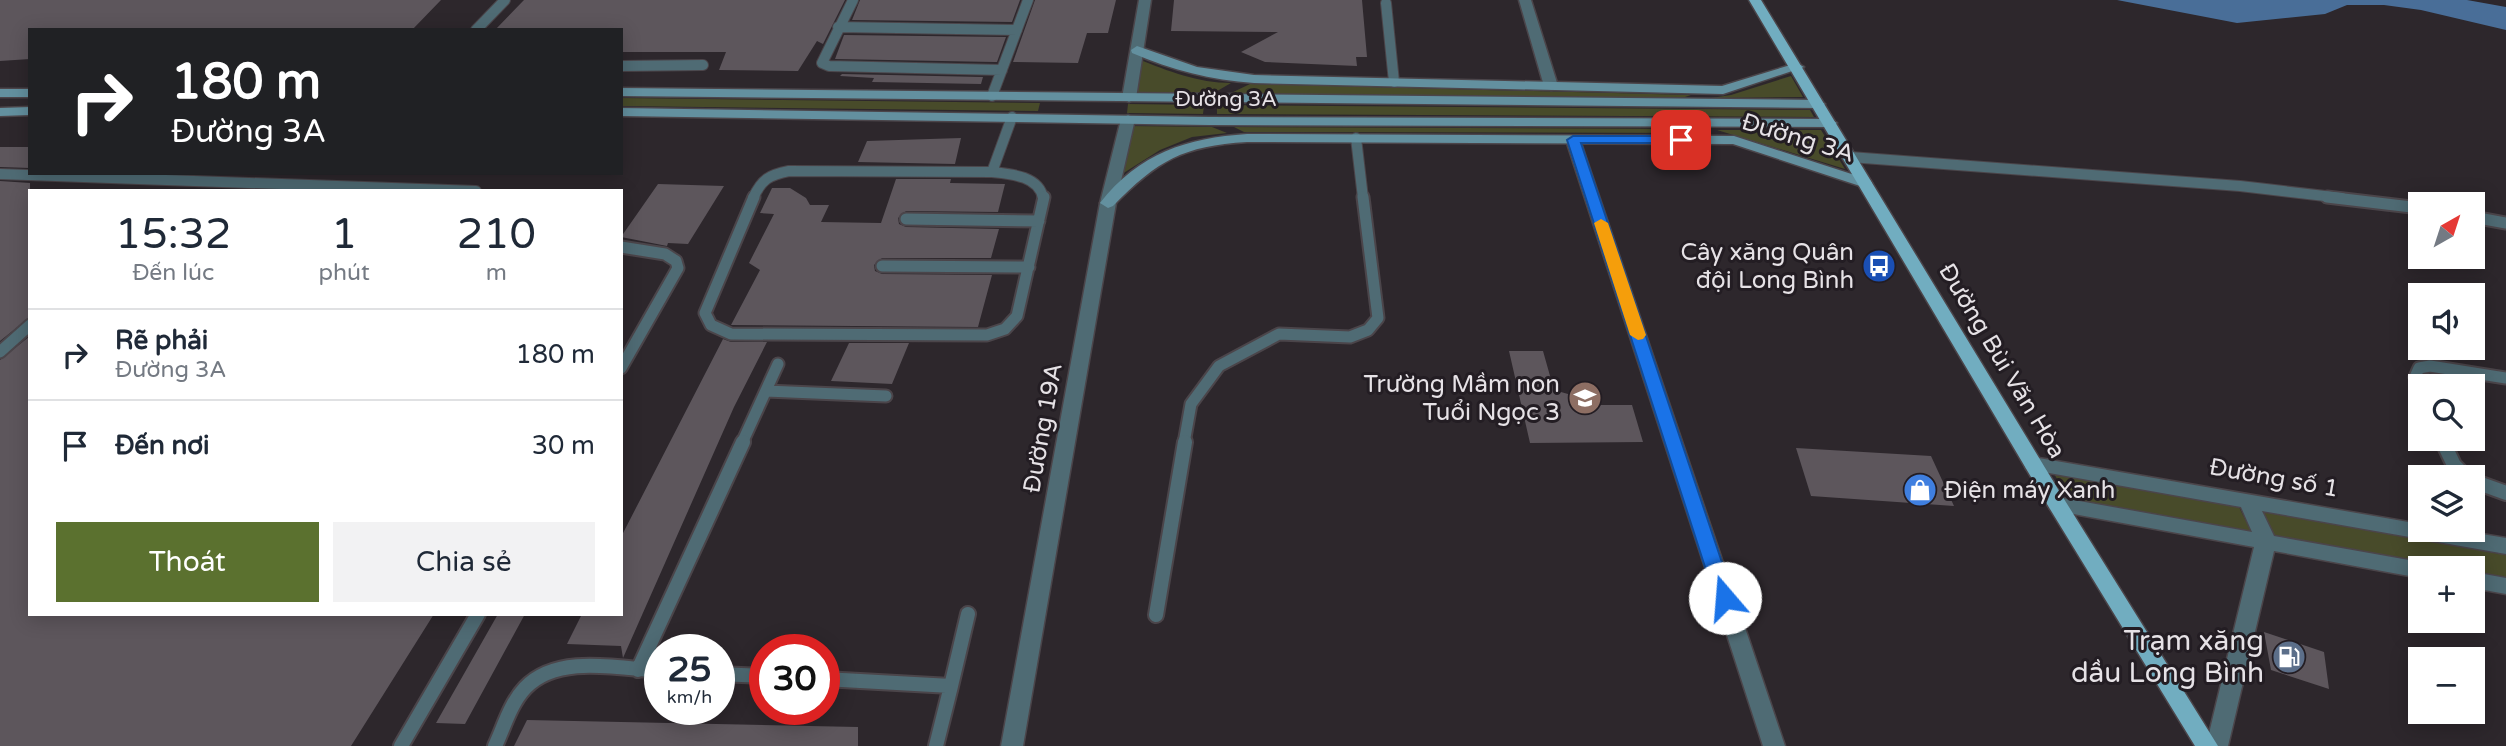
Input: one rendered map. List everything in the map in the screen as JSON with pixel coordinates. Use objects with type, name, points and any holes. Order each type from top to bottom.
[{"type":"main road","name":"Đường Bùi Văn Hòa","points":[[1755,0],[2057,504],[2207,746]]},
{"type":"street","points":[[1128,120],[1145,0]]},
{"type":"street","points":[[1525,0],[1551,86]]},
{"type":"street","name":"Đường 3A","points":[[1137,50],[1178,68],[1217,78],[1254,79],[1723,90],[1797,67]]},
{"type":"street","points":[[1247,138],[1209,121],[1210,100],[1254,79]]},
{"type":"street","points":[[1677,104],[1723,90]]},
{"type":"street","name":"Đường 3A","points":[[623,92],[1818,104]]},
{"type":"street","points":[[0,93],[28,93]]},
{"type":"street","points":[[0,111],[28,111]]},
{"type":"street","name":"Đường 3A","points":[[623,112],[1209,121],[1830,123]]},
{"type":"street","name":"Đường 19A","points":[[1012,746],[1108,203],[1128,120]]},
{"type":"street","points":[[1687,123],[1734,140]]},
{"type":"street","name":"Đường 3A","points":[[1108,203],[1133,178],[1165,156],[1196,143],[1247,138],[1734,140],[1865,183]]},
{"type":"street","points":[[1573,140],[1773,746]]},
{"type":"street","name":"Đường số 1","points":[[2033,464],[2506,546]]},
{"type":"street","points":[[2217,746],[2266,541],[2247,500]]},
{"type":"street","points":[[2057,504],[2408,568]]},
{"type":"street","points":[[2485,582],[2506,586]]},
{"type":"lane","points":[[477,28],[505,0]]},
{"type":"lane","points":[[853,0],[822,63],[830,66],[1002,70]]},
{"type":"lane","points":[[992,96],[1028,0]]},
{"type":"lane","points":[[1386,3],[1394,82]]},
{"type":"lane","points":[[838,27],[1017,30]]},
{"type":"lane","points":[[623,66],[703,65]]},
{"type":"lane","points":[[992,172],[1012,117]]},
{"type":"lane","points":[[1156,615],[1191,404],[1219,366],[1279,334],[1350,337],[1368,330],[1378,318],[1356,138]]},
{"type":"lane","points":[[1850,157],[2240,186],[2408,207]]},
{"type":"lane","points":[[789,171],[992,172],[1024,176],[1039,185],[1044,196],[1017,316],[1005,329],[987,335],[731,334],[711,325],[705,313],[760,183],[770,175],[789,171]]},
{"type":"lane","points":[[0,174],[28,174]]},
{"type":"lane","points":[[66,175],[197,177],[436,189]]},
{"type":"lane","points":[[183,189],[197,177]]},
{"type":"lane","points":[[906,219],[1039,221]]},
{"type":"lane","points":[[2485,219],[2506,223]]},
{"type":"lane","points":[[623,247],[665,254],[676,261],[678,268],[623,364]]},
{"type":"lane","points":[[882,266],[1029,267]]},
{"type":"lane","points":[[0,352],[28,327]]},
{"type":"lane","points":[[638,670],[778,364]]},
{"type":"lane","points":[[2416,374],[2419,368],[2431,366],[2481,374]]},
{"type":"lane","points":[[2485,375],[2506,378]]},
{"type":"lane","points":[[766,391],[886,396]]},
{"type":"lane","points":[[2485,485],[2506,493]]},
{"type":"lane","points":[[936,746],[968,614]]},
{"type":"lane","points":[[401,746],[477,616]]},
{"type":"lane","points":[[495,746],[525,688],[540,676],[566,666],[644,670]]},
{"type":"lane","points":[[840,680],[951,686]]},
{"type":"green space","points":[[1138,59],[1195,79],[1231,83],[1212,94],[1131,92]]},
{"type":"green space","points":[[1791,76],[1803,97],[1711,98],[1731,95]]},
{"type":"green space","points":[[1250,84],[1691,95],[1682,98],[1229,94]]},
{"type":"green space","points":[[623,98],[1040,103],[1038,111],[623,106]]},
{"type":"green space","points":[[1128,104],[1204,105],[1203,114],[1127,113]]},
{"type":"green space","points":[[1217,105],[1810,110],[1814,117],[1217,114]]},
{"type":"green space","points":[[1127,126],[1212,127],[1227,133],[1192,137],[1160,150],[1122,174]]},
{"type":"green space","points":[[1234,127],[1694,129],[1704,133],[1244,132]]},
{"type":"green space","points":[[1717,130],[1821,130],[1845,169]]},
{"type":"green space","points":[[2054,474],[2238,505],[2251,531],[2071,500]]},
{"type":"green space","points":[[2262,509],[2408,536],[2408,542],[2441,542],[2506,554],[2506,578],[2485,574],[2485,556],[2408,556],[2408,560],[2274,535]]},
{"type":"water","points":[[2117,0],[2467,0],[2506,7],[2506,30],[2421,10],[2384,5],[2347,5],[2325,14],[2237,23]]},
{"type":"building","points":[[0,0],[441,0],[414,28],[28,28],[28,59],[0,61]]},
{"type":"building","points":[[524,0],[845,0],[823,44],[817,41],[798,71],[719,70],[726,52],[623,52],[623,28],[497,28]]},
{"type":"building","points":[[860,0],[1020,0],[1012,22],[852,20]]},
{"type":"building","points":[[1035,0],[1116,0],[1108,33],[1087,33],[1078,63],[1013,62]]},
{"type":"building","points":[[1174,0],[1362,0],[1367,57],[1356,57],[1357,66],[1265,62],[1241,52],[1278,32],[1171,31]]},
{"type":"building","points":[[844,35],[1006,37],[997,62],[835,59]]},
{"type":"building","points":[[840,76],[983,77],[981,84],[872,82],[874,78]]},
{"type":"building","points":[[961,138],[955,164],[858,162],[867,141]]},
{"type":"building","points":[[0,147],[28,147],[28,168],[0,167]]},
{"type":"building","points":[[896,179],[951,179],[950,183],[1005,184],[998,212],[906,211],[898,218],[899,224],[906,227],[999,229],[991,258],[882,258],[874,265],[875,271],[882,274],[992,275],[978,327],[731,325],[760,270],[749,263],[774,214],[760,213],[772,188],[790,188],[806,198],[810,205],[829,205],[821,222],[881,223]]},
{"type":"building","points":[[0,181],[30,183],[28,319],[0,341]]},
{"type":"building","points":[[658,184],[724,186],[688,244],[668,243],[667,246],[623,237]]},
{"type":"building","points":[[28,338],[28,616],[433,616],[351,746],[0,746],[0,360]]},
{"type":"building","points":[[723,339],[731,342],[767,342],[734,407],[623,658],[621,646],[567,644],[581,616],[623,616],[623,533]]},
{"type":"building","points":[[849,343],[909,343],[892,384],[831,381]]},
{"type":"building","points":[[1509,351],[1543,351],[1554,390],[1575,396],[1586,405],[1632,405],[1643,442],[1530,443]]},
{"type":"building","points":[[1796,448],[1931,456],[1954,506],[1811,496]]},
{"type":"building","points":[[497,616],[524,616],[465,724],[436,723]]},
{"type":"building","points":[[2264,632],[2324,652],[2329,689],[2271,670]]},
{"type":"building","points":[[527,720],[644,722],[644,725],[858,727],[858,746],[514,746]]},
{"type":"slow traffic","points":[[1601,223],[1638,335]]},
{"type":"place","name":"Cây xăng Quân đội Long Bình","points":[[1879,266]]},
{"type":"place","name":"Trường Mầm non Tuổi Ngọc 3","points":[[1585,398]]},
{"type":"place","name":"Điện máy Xanh","points":[[1920,490]]},
{"type":"place","name":"Trạm xăng dầu Long Bình","points":[[2289,657]]},
{"type":"route","points":[[1681,140],[1573,140],[1725,598]]}]
